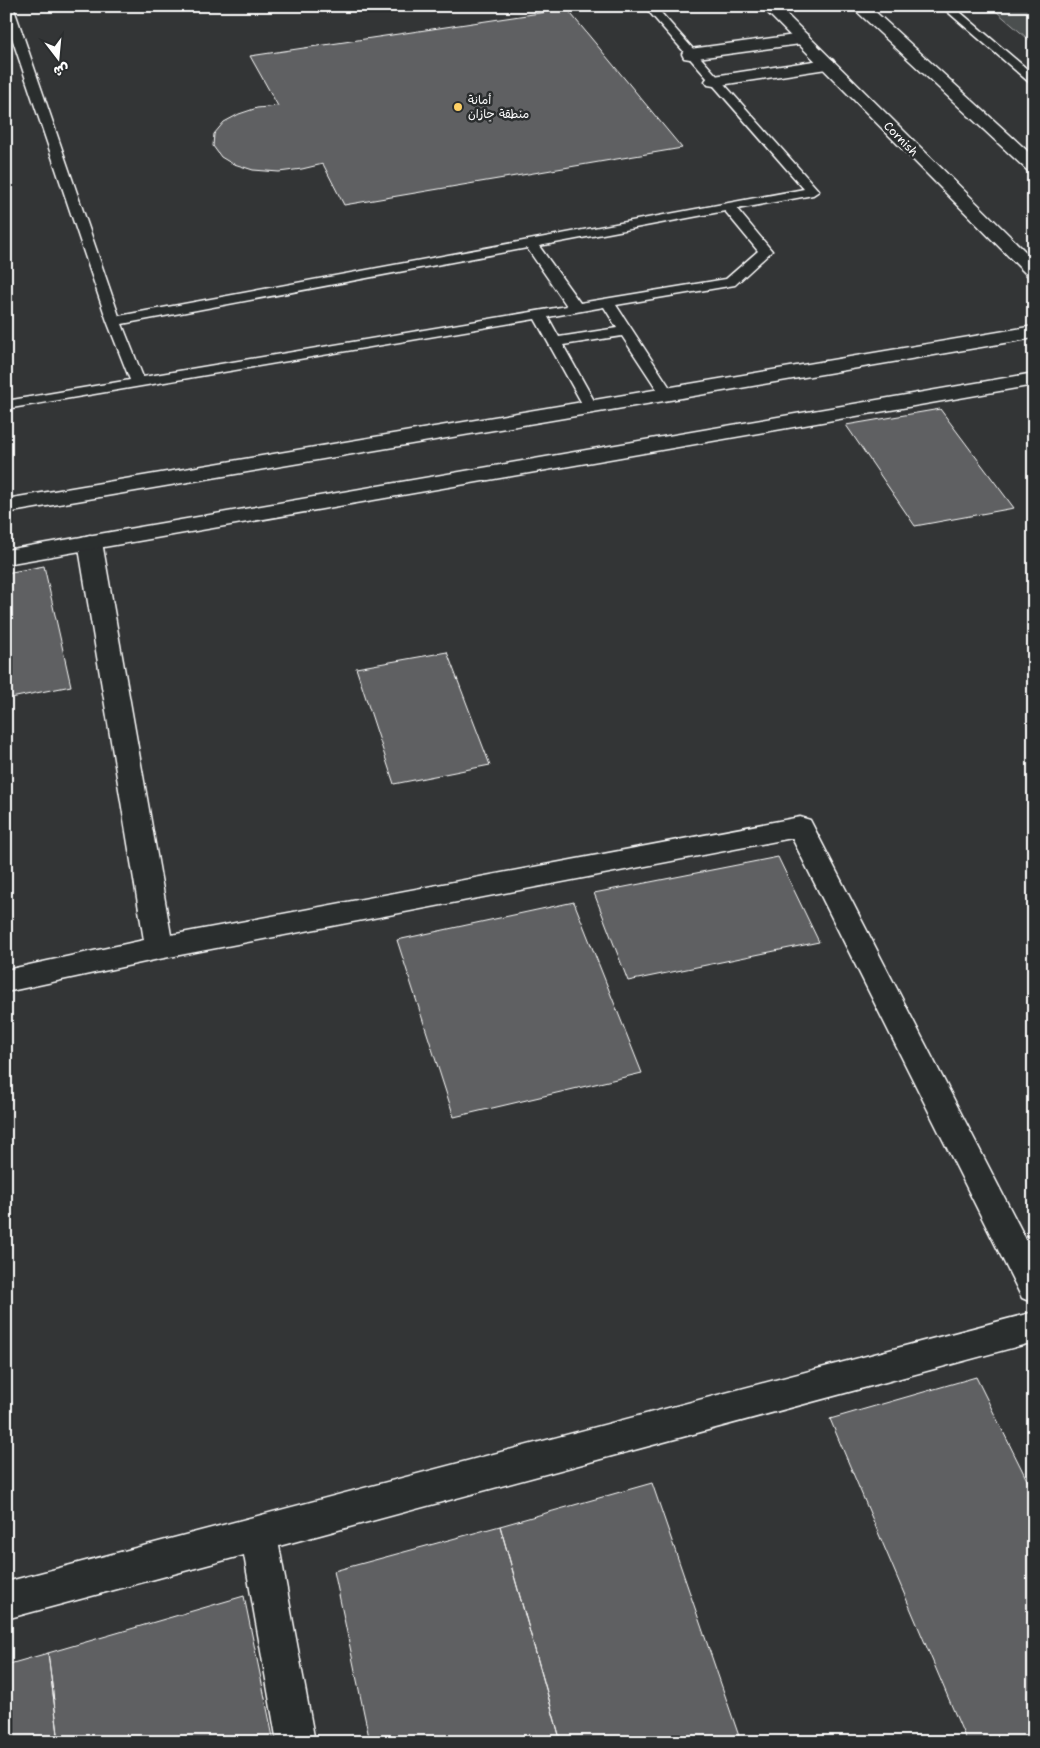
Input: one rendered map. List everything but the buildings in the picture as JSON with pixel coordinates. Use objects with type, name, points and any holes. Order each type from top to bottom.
[{"type":"main road","name":"Cornish","points":[[769,6],[1034,271]]},
{"type":"main road","points":[[859,6],[1034,167]]},
{"type":"main road","points":[[690,54],[802,39]]},
{"type":"main road","points":[[714,81],[827,64]]},
{"type":"main road","points":[[6,506],[1034,332]]},
{"type":"main road","points":[[6,557],[1034,379]]},
{"type":"main road","points":[[90,542],[159,948]]},
{"type":"main road","points":[[6,981],[159,948],[800,827],[1034,1288]]},
{"type":"main road","points":[[6,1601],[1034,1327]]},
{"type":"main road","points":[[260,1534],[296,1742]]},
{"type":"lane","points":[[7,6],[114,321],[138,382]]},
{"type":"lane","points":[[114,321],[813,191],[649,6]]},
{"type":"lane","points":[[946,6],[1034,81]]},
{"type":"lane","points":[[6,405],[730,282],[765,251],[728,207]]},
{"type":"lane","points":[[531,244],[576,308]]},
{"type":"lane","points":[[608,303],[667,394]]},
{"type":"lane","points":[[540,315],[590,406]]},
{"type":"lane","points":[[556,342],[626,331]]},
{"type":"shaded area","points":[[990,6],[1034,6],[1034,44]]},
{"type":"place","name":"أمانة منطقة جازان","points":[[458,107]]}]
